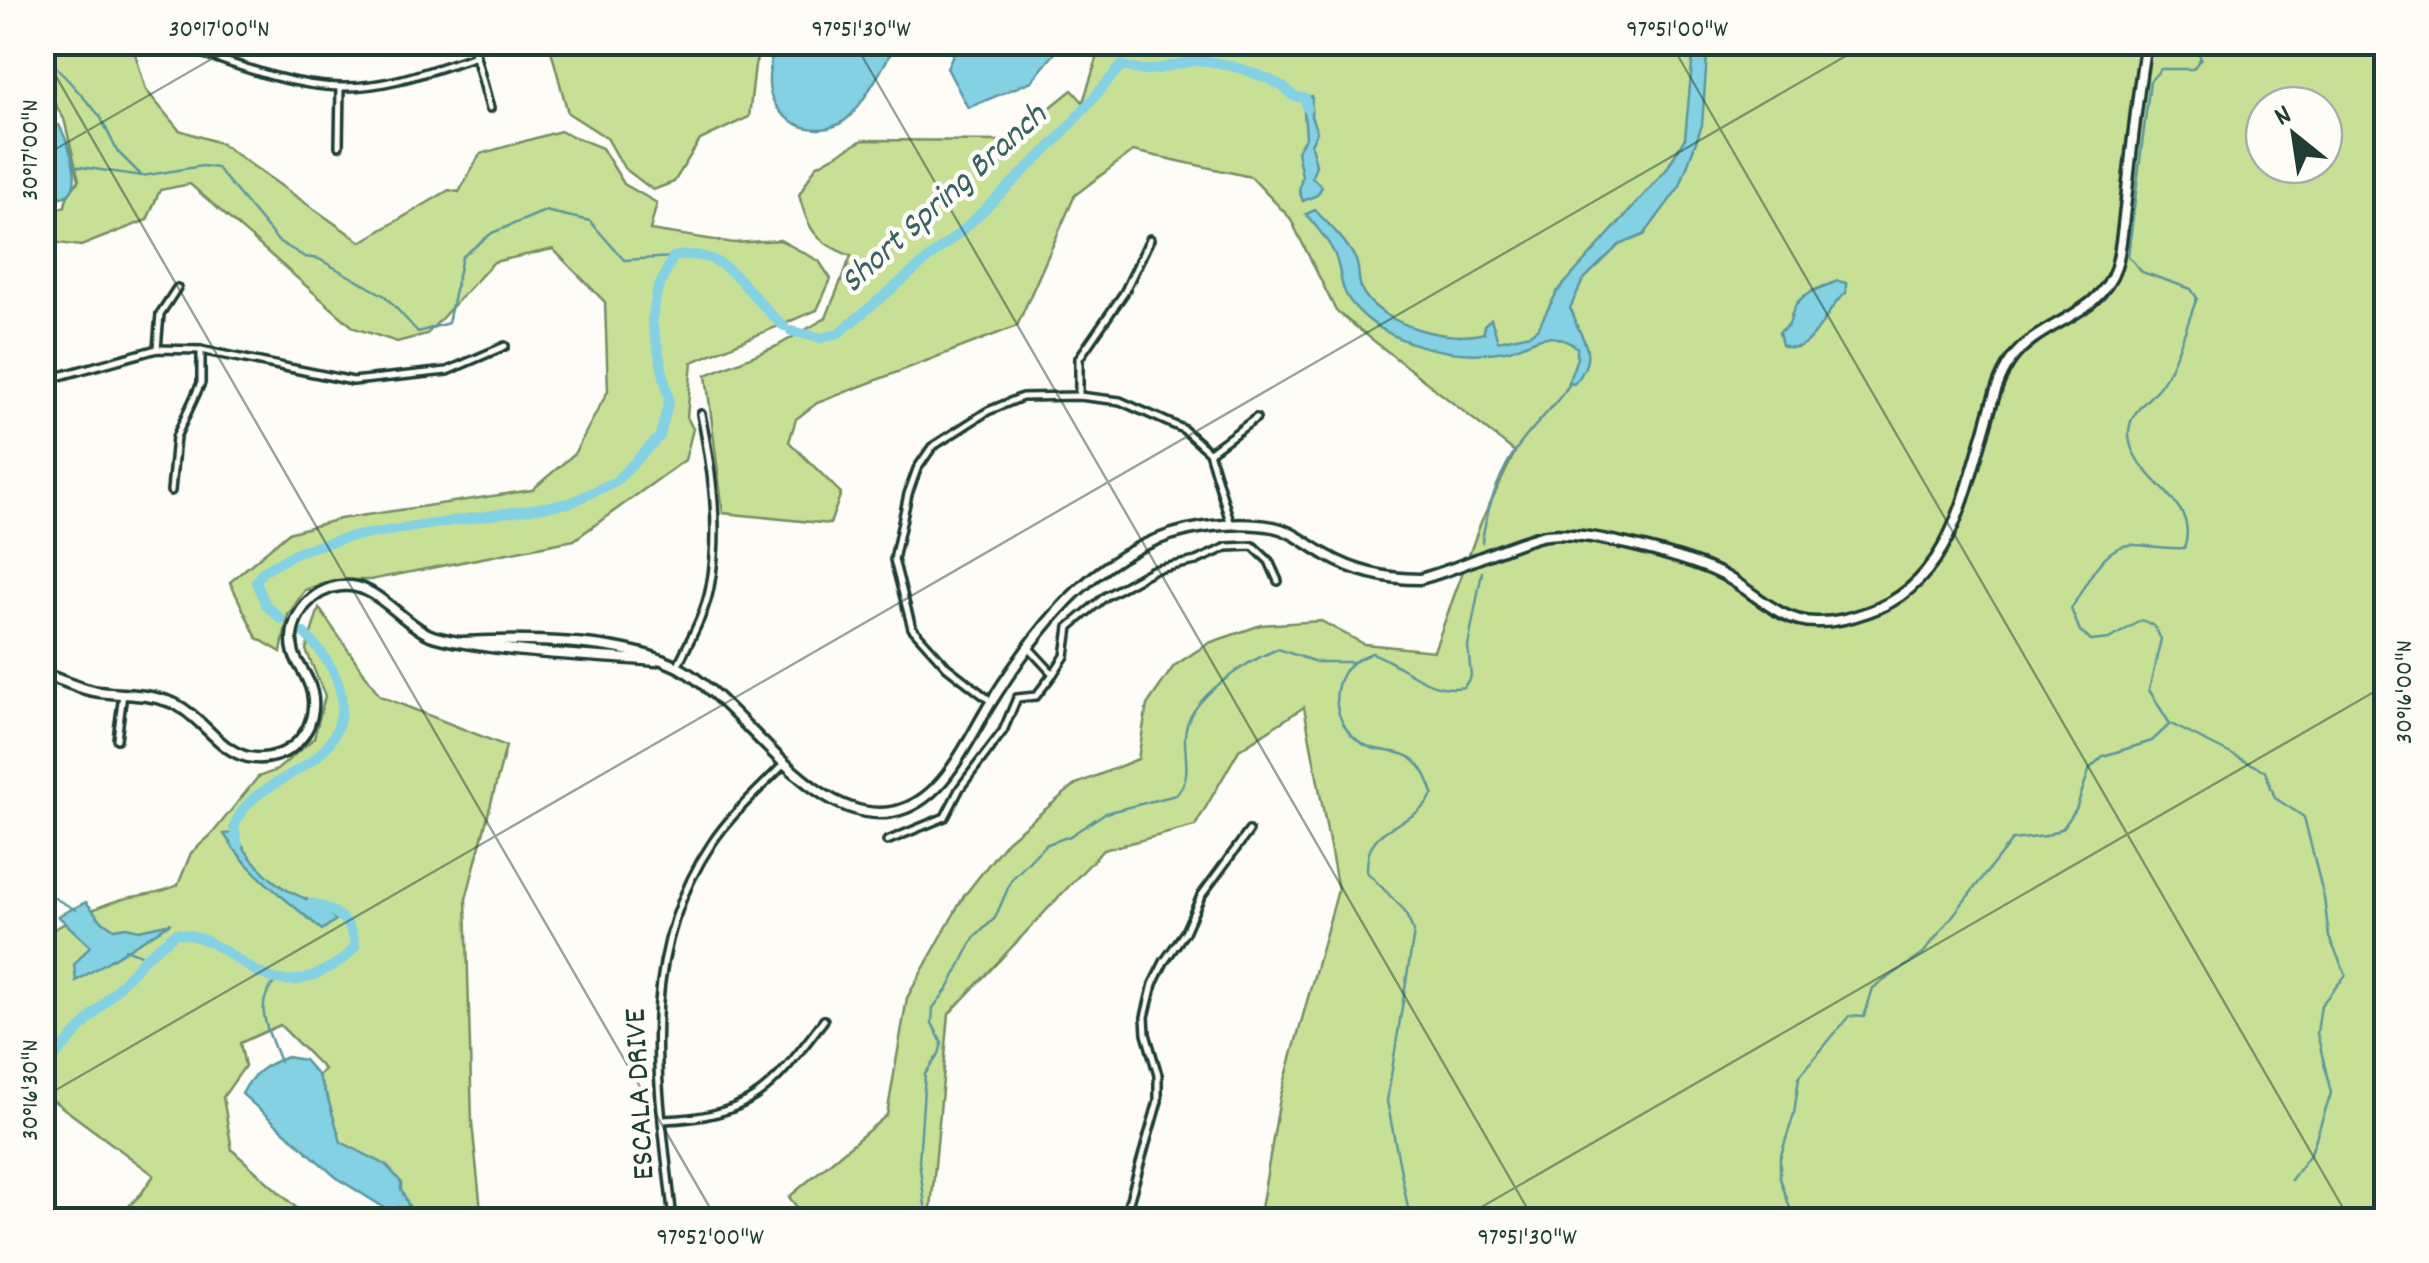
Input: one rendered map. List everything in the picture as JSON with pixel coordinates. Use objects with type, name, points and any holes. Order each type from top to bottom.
[{"type":"street","points":[[170,42],[284,79],[340,87],[403,79],[476,56]]},
{"type":"street","points":[[472,42],[490,108]]},
{"type":"street","points":[[42,673],[93,691],[148,696],[174,704],[236,753],[261,759],[274,757],[303,737],[312,717],[313,696],[295,657],[292,634],[302,608],[318,594],[339,586],[364,589],[416,628],[444,640],[506,640],[645,654],[676,666],[711,692],[784,764],[828,796],[864,812],[906,808],[931,793],[942,782],[1028,647],[1068,597],[1111,563],[1186,530],[1231,525],[1271,527],[1362,572],[1399,579],[1420,579],[1446,572],[1556,533],[1609,541],[1702,565],[1736,582],[1780,614],[1805,622],[1835,621],[1896,601],[1921,580],[1944,546],[1961,508],[1996,392],[2012,359],[2040,332],[2089,306],[2110,280],[2120,242],[2146,42]]},
{"type":"street","points":[[339,146],[340,87]]},
{"type":"street","points":[[1080,396],[1079,358],[1124,293],[1150,239]]},
{"type":"street","points":[[157,349],[160,314],[177,288]]},
{"type":"street","points":[[42,381],[157,349],[201,350],[353,381],[447,371],[504,346]]},
{"type":"street","points":[[171,490],[176,437],[202,382],[201,350]]},
{"type":"street","points":[[992,702],[947,667],[912,628],[894,560],[908,494],[932,446],[988,411],[1022,397],[1080,396],[1120,401],[1183,429],[1209,452],[1231,525]]},
{"type":"street","points":[[676,666],[698,624],[710,585],[715,484],[701,414]]},
{"type":"street","points":[[1209,452],[1256,418]]},
{"type":"street","points":[[888,840],[945,817],[960,788],[1003,731],[1017,698],[1036,696],[1065,656],[1069,628],[1106,596],[1153,570],[1245,545],[1253,546],[1269,561],[1278,581]]},
{"type":"street","points":[[1028,647],[1054,674]]},
{"type":"street","points":[[118,739],[123,694]]},
{"type":"street","name":"ESCALA DRIVE","points":[[673,1220],[655,1036],[666,945],[684,895],[710,845],[784,764]]},
{"type":"street","points":[[1124,1220],[1158,1101],[1158,1075],[1145,1017],[1153,984],[1185,932],[1201,896],[1248,831]]},
{"type":"street","points":[[662,1120],[714,1114],[756,1097],[782,1074],[824,1020]]},
{"type":"green space","points":[[60,43],[122,43],[135,53],[146,90],[179,130],[220,143],[361,242],[449,190],[459,192],[480,154],[560,131],[602,148],[624,184],[657,203],[650,230],[734,243],[780,240],[819,261],[831,279],[817,310],[692,362],[687,417],[693,429],[685,460],[574,540],[370,580],[332,580],[305,590],[288,615],[281,652],[257,638],[230,582],[288,533],[340,519],[532,490],[574,454],[608,391],[605,302],[553,249],[494,262],[427,334],[397,342],[354,328],[190,184],[160,190],[147,220],[81,246],[43,241],[43,205],[54,211],[65,206],[79,180],[64,119],[43,84],[43,56]]},
{"type":"green space","points":[[549,43],[762,43],[755,65],[749,117],[700,140],[674,182],[653,190],[624,168],[607,138],[568,113]]},
{"type":"green space","points":[[1102,43],[2386,43],[2386,1220],[1259,1220],[1280,1098],[1338,890],[1304,707],[1239,750],[1195,826],[1103,850],[949,1014],[930,1220],[807,1220],[789,1197],[887,1115],[907,998],[964,896],[1007,841],[1076,784],[1138,759],[1147,705],[1174,666],[1209,643],[1261,625],[1321,621],[1364,644],[1434,651],[1481,522],[1515,452],[1336,311],[1290,218],[1251,177],[1133,151],[1075,195],[1017,326],[817,403],[796,419],[789,442],[841,493],[830,524],[723,513],[706,375],[777,346],[826,318],[851,256],[821,240],[806,218],[799,195],[816,166],[863,140],[1009,141],[1072,90],[1083,102]]},
{"type":"green space","points":[[319,608],[380,696],[506,746],[466,899],[472,1123],[482,1220],[394,1220],[398,1209],[408,1205],[338,1143],[328,1099],[318,1076],[324,1069],[280,1025],[240,1043],[245,1066],[223,1097],[232,1150],[310,1220],[115,1220],[154,1175],[43,1093],[43,935],[102,906],[178,885],[191,853],[212,834],[258,777],[277,770],[314,738],[325,696],[306,650]]},
{"type":"water","points":[[774,42],[897,43],[856,110],[840,123],[818,129],[796,124],[778,109],[772,98],[769,78]]},
{"type":"water","points":[[958,42],[1063,43],[1032,81],[968,108],[947,68]]},
{"type":"water","points":[[1694,43],[1712,43],[1707,56],[1702,125],[1680,186],[1644,235],[1619,245],[1583,280],[1570,308],[1587,354],[1574,384],[1568,383],[1577,347],[1565,341],[1546,337],[1505,351],[1442,351],[1381,329],[1350,301],[1333,251],[1306,214],[1315,210],[1351,251],[1364,294],[1402,323],[1436,333],[1470,336],[1484,333],[1484,325],[1491,319],[1498,341],[1530,334],[1538,328],[1557,292],[1666,170],[1685,138]]},
{"type":"water","points":[[1312,96],[1311,116],[1317,132],[1311,144],[1316,165],[1312,177],[1322,187],[1317,195],[1303,201],[1297,151],[1306,137],[1303,98]]},
{"type":"water","points":[[59,125],[75,175],[68,194],[59,197],[43,194],[43,187],[56,175],[50,129]]},
{"type":"water","points":[[1838,281],[1846,283],[1846,293],[1811,339],[1793,348],[1782,345],[1779,332],[1789,323],[1799,301]]},
{"type":"water","points":[[235,833],[251,858],[273,880],[320,906],[336,920],[322,930],[269,886],[224,834]]},
{"type":"water","points":[[86,902],[114,929],[139,930],[171,923],[76,981],[74,965],[90,946],[58,916]]},
{"type":"water","points":[[287,1057],[304,1060],[318,1076],[341,1142],[386,1165],[401,1182],[409,1206],[391,1212],[337,1178],[242,1094],[260,1071]]},
{"type":"waterway","points":[[1794,1220],[1780,1178],[1780,1158],[1794,1114],[1799,1077],[1849,1016],[1864,1017],[1873,988],[1922,955],[2012,840],[2046,836],[2063,828],[2076,809],[2090,768],[2103,756],[2152,741],[2170,724],[2149,690],[2161,639],[2154,626],[2142,620],[2109,639],[2091,641],[2080,631],[2071,609],[2097,567],[2114,550],[2136,545],[2184,548],[2187,531],[2175,503],[2141,465],[2129,436],[2132,418],[2170,369],[2197,298],[2191,289],[2142,272],[2128,256],[2150,81],[2161,69],[2193,69],[2201,58],[2196,47],[2174,46],[2171,42]]},
{"type":"waterway","points":[[42,45],[51,61],[100,116],[117,151],[140,174]]},
{"type":"waterway","name":"Short Spring Branch","points":[[791,331],[822,338],[839,333],[964,229],[1056,141],[1122,65],[1151,70],[1199,61],[1221,64],[1264,77],[1293,96],[1305,98],[1307,108]]},
{"type":"waterway","points":[[42,163],[56,164]]},
{"type":"waterway","points":[[74,166],[142,176],[202,166],[217,168],[278,241],[385,296],[418,332],[448,323],[462,257],[492,233],[545,211],[590,221],[624,260],[673,257]]},
{"type":"waterway","name":"Short Spring Branch","points":[[281,619],[266,605],[256,582],[262,572],[299,551],[349,537],[570,503],[616,481],[660,436],[669,400],[652,322],[657,291],[673,257],[692,255],[723,265],[784,326]]},
{"type":"waterway","points":[[1482,542],[1500,477],[1521,443],[1571,382]]},
{"type":"waterway","points":[[1376,1220],[1408,1208],[1387,1101],[1414,932],[1404,910],[1367,872],[1368,855],[1382,834],[1414,814],[1433,793],[1424,772],[1412,759],[1369,747],[1350,733],[1339,713],[1337,691],[1348,666],[1372,653],[1427,682],[1464,687],[1471,676],[1468,646],[1482,572]]},
{"type":"waterway","name":"Short Spring Branch","points":[[238,845],[234,828],[242,810],[322,752],[334,735],[341,714],[340,691],[333,670],[304,633]]},
{"type":"waterway","points":[[927,1220],[919,1161],[925,1074],[942,1043],[932,1023],[933,1008],[949,987],[974,938],[995,918],[1012,879],[1045,845],[1070,836],[1105,813],[1176,795],[1186,774],[1188,722],[1207,695],[1235,672],[1278,649],[1316,662],[1353,662]]},
{"type":"waterway","points":[[2171,724],[2265,771],[2275,798],[2304,817],[2324,898],[2329,937],[2346,975],[2321,1005],[2317,1033],[2331,1093],[2311,1153],[2291,1180]]},
{"type":"waterway","points":[[42,891],[76,910]]},
{"type":"waterway","name":"Short Spring Branch","points":[[42,1066],[50,1062],[146,957],[176,933],[197,937],[264,975],[282,980],[302,979],[325,970],[355,946],[346,923],[335,913],[312,903]]},
{"type":"waterway","points":[[125,949],[146,957]]},
{"type":"waterway","points":[[276,981],[269,990],[264,1010],[280,1062]]},
{"type":"waterway","points":[[398,1207],[401,1220]]},
{"type":"waterway","points":[[1408,1208],[1412,1220]]}]
